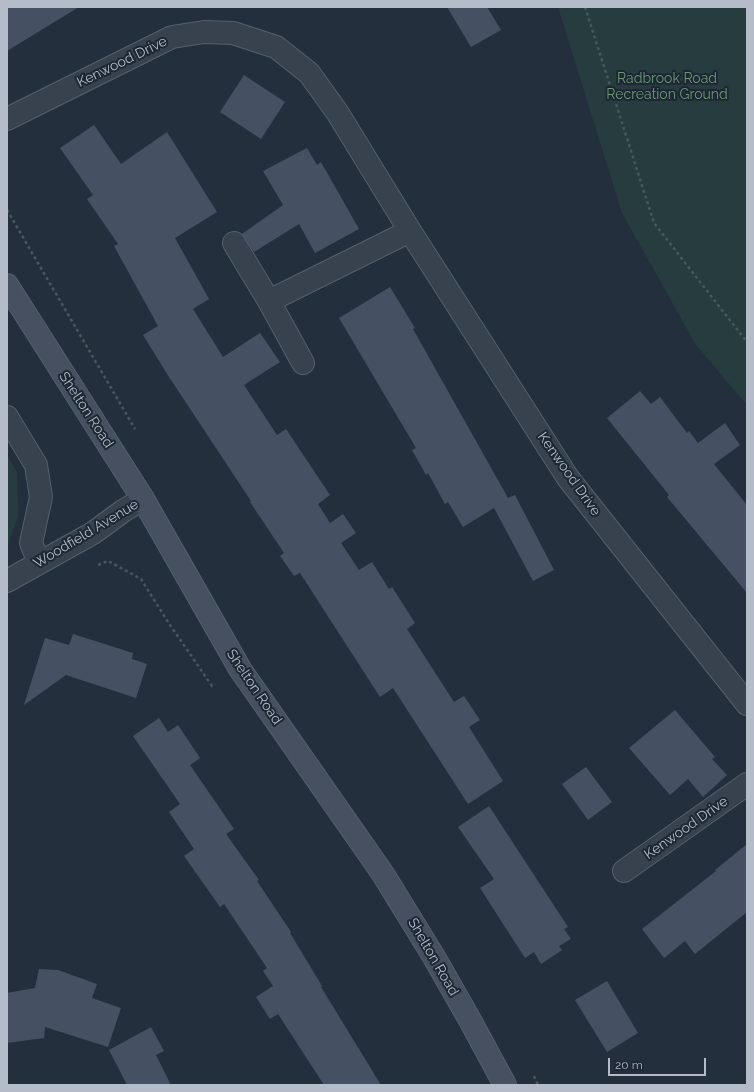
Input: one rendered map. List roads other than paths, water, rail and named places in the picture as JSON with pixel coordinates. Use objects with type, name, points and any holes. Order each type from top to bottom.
[{"type":"main road","name":"Shelton Road","points":[[7,285],[143,499],[240,669],[383,874],[464,1009],[505,1085]]},
{"type":"street","name":"Kenwood Drive","points":[[7,119],[172,37],[204,32],[233,33],[276,47],[309,74],[337,112],[410,231],[568,478],[747,704]]},
{"type":"street","points":[[269,301],[410,231]]},
{"type":"street","points":[[234,243],[269,301],[303,363]]},
{"type":"street","points":[[7,417],[36,464],[41,497],[31,543],[39,563]]},
{"type":"street","name":"Woodfield Avenue","points":[[7,582],[93,533],[123,511],[143,499]]},
{"type":"street","name":"Kenwood Drive","points":[[624,871],[747,784]]},
{"type":"park label","name":"Radbrook Road Recreation Ground","points":[[667,88]]}]
